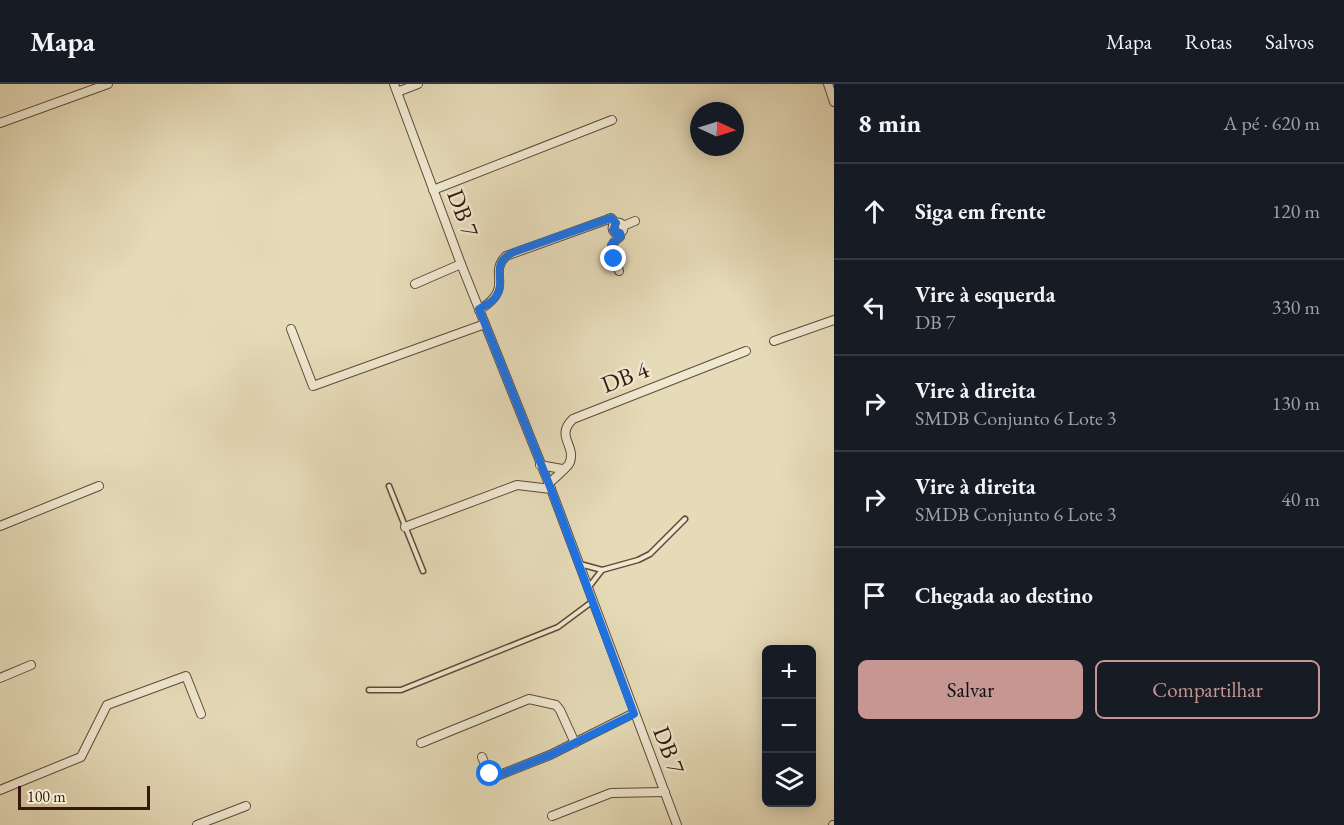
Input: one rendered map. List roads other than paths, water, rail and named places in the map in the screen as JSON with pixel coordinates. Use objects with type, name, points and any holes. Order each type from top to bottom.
[{"type":"street","points":[[0,123],[94,87],[108,84]]},
{"type":"street","points":[[395,88],[418,84]]},
{"type":"street","points":[[828,84],[834,102]]},
{"type":"street","name":"DB 7","points":[[395,88],[678,825]]},
{"type":"street","points":[[433,190],[612,120]]},
{"type":"street","points":[[479,309],[494,300],[497,295],[501,282],[498,270],[501,260],[506,256],[611,218],[620,227],[620,237],[613,241],[611,247],[619,271]]},
{"type":"street","points":[[620,227],[635,221]]},
{"type":"street","points":[[415,284],[461,264]]},
{"type":"street","points":[[774,341],[834,320]]},
{"type":"street","points":[[291,329],[313,386],[485,324]]},
{"type":"street","name":"DB 4","points":[[562,469],[569,463],[571,456],[564,433],[573,418],[747,351]]},
{"type":"street","points":[[405,528],[517,485],[550,487],[562,469],[540,465]]},
{"type":"street","points":[[0,526],[99,486]]},
{"type":"street","points":[[0,678],[31,665]]},
{"type":"street","points":[[0,790],[81,757],[107,705],[186,676],[201,714]]},
{"type":"street","points":[[421,743],[529,699],[556,705],[575,743]]},
{"type":"street","points":[[482,757],[488,772],[497,776],[550,755],[634,714]]},
{"type":"street","points":[[552,816],[611,793],[665,792]]},
{"type":"street","points":[[197,825],[246,806]]},
{"type":"lane","points":[[389,486],[423,571]]},
{"type":"lane","points":[[579,564],[603,570],[638,560],[650,554],[685,519]]},
{"type":"lane","points":[[588,588],[603,570]]},
{"type":"lane","points":[[369,690],[401,690],[558,627],[592,601]]}]
